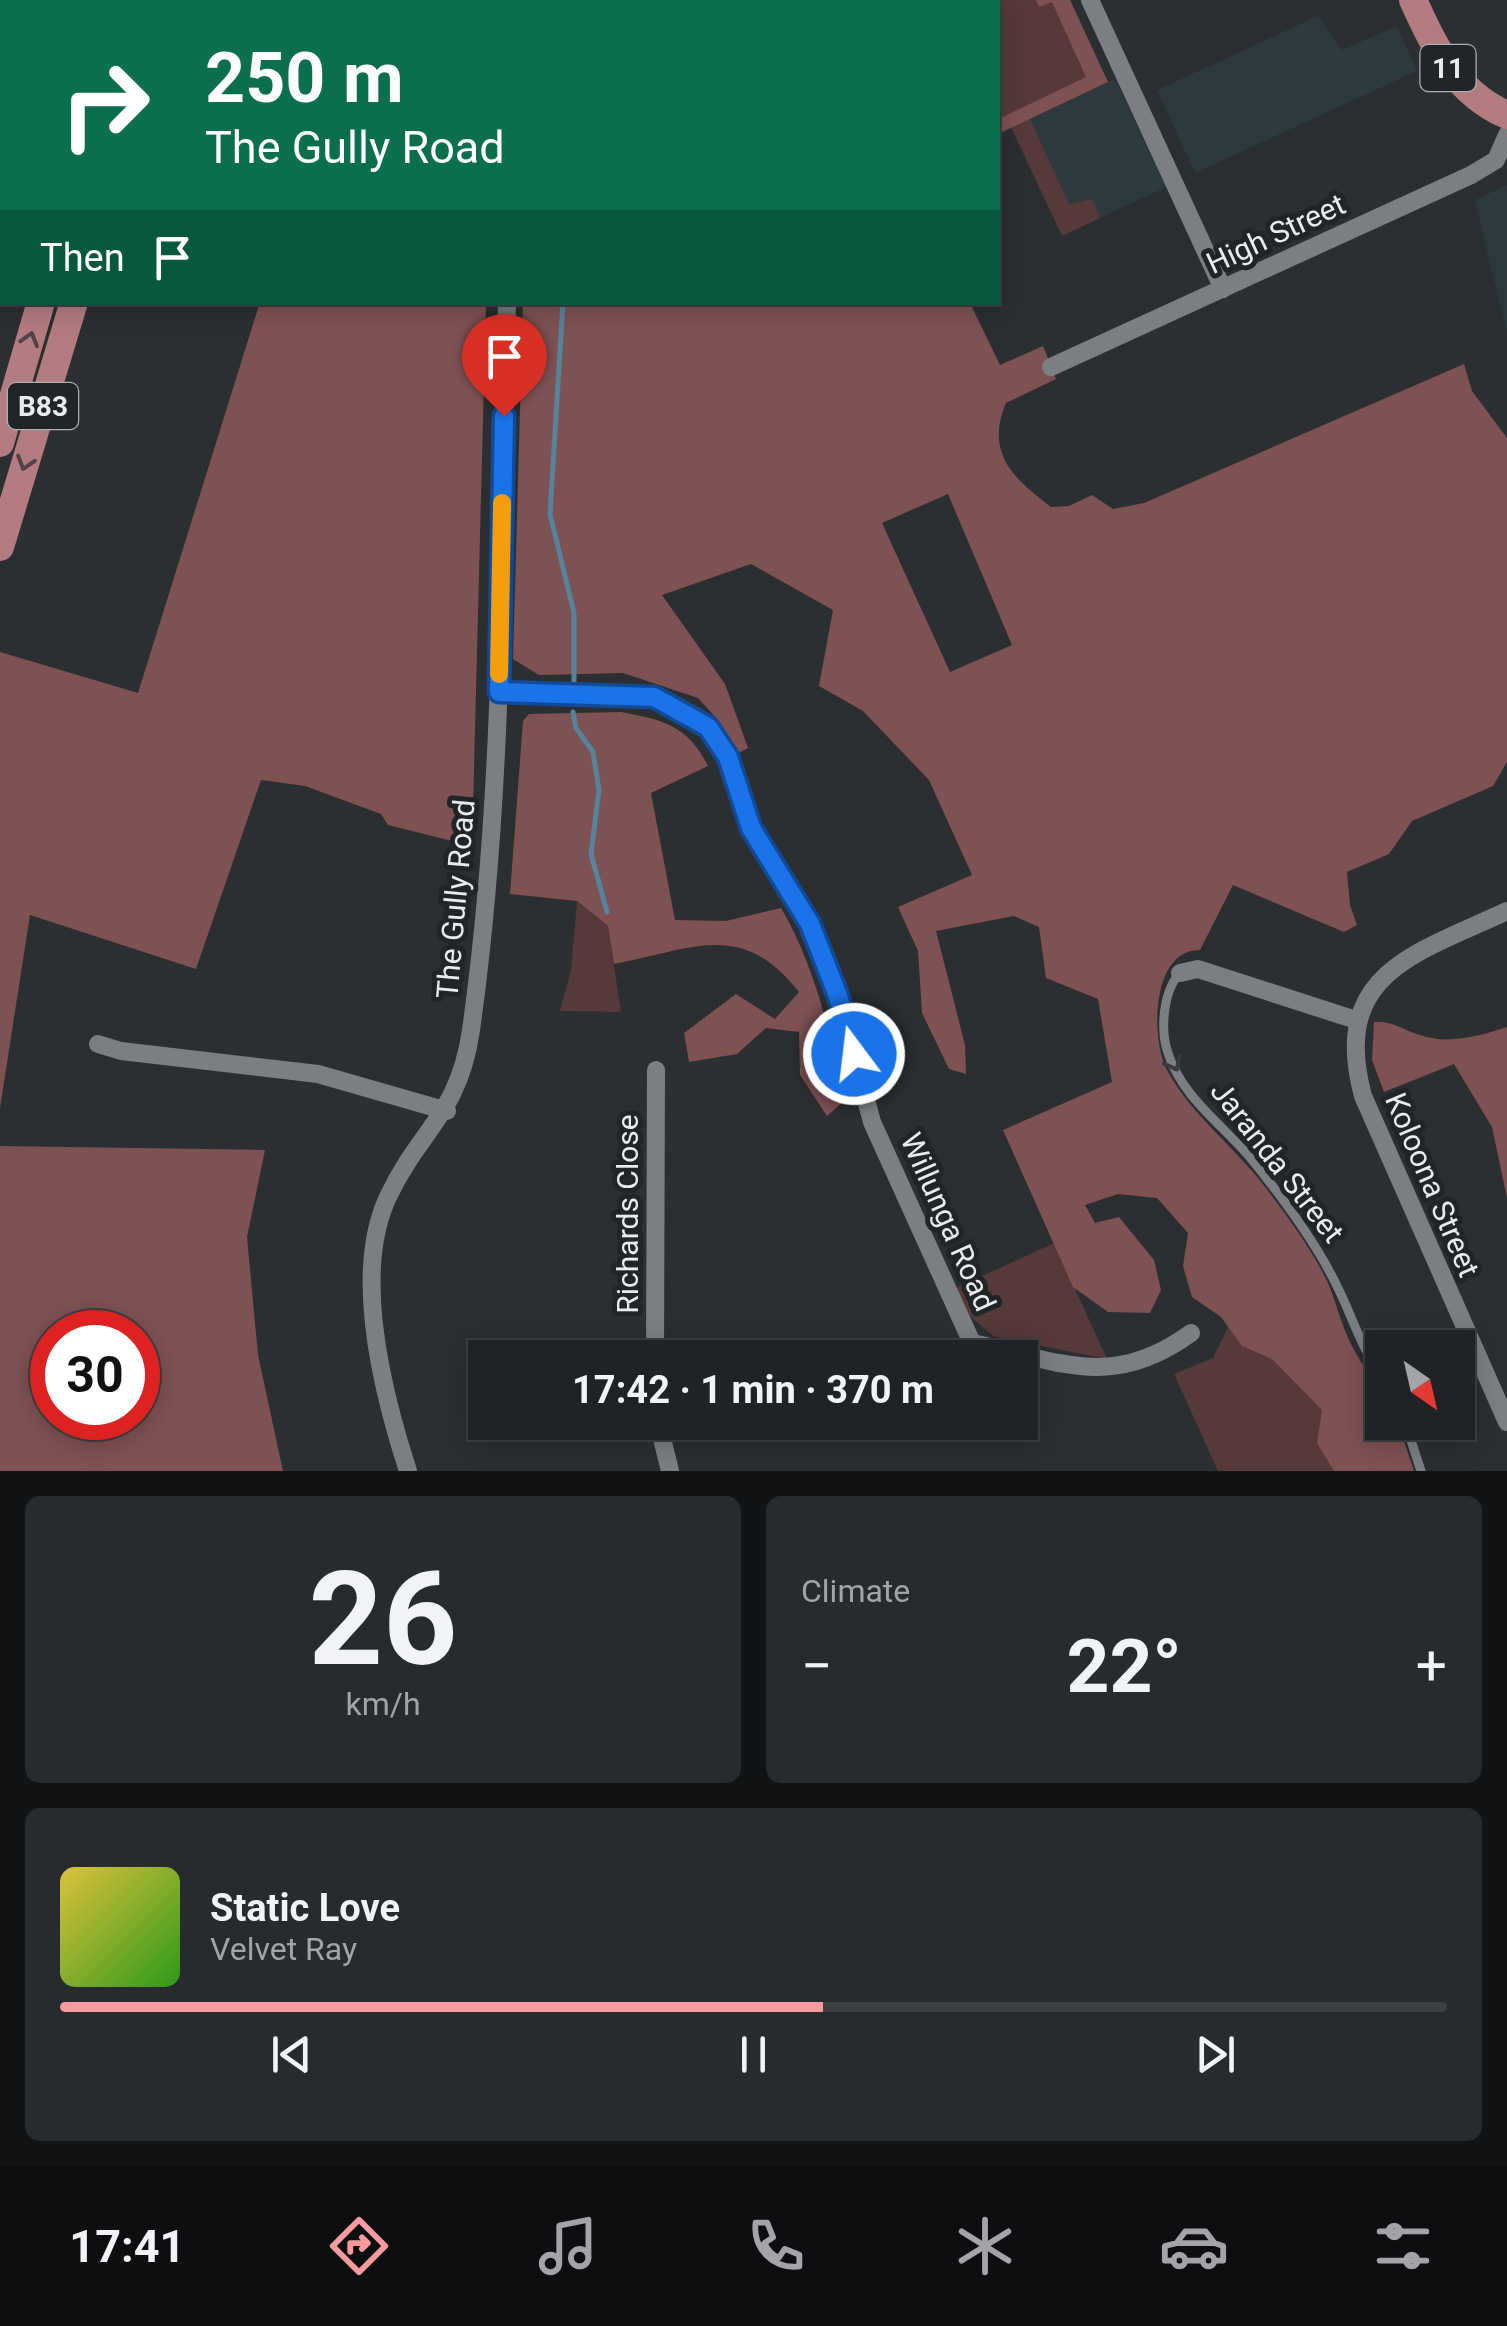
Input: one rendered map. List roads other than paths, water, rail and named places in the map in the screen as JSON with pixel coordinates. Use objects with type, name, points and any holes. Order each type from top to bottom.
[{"type":"main road","name":"11","points":[[1413,0],[1452,74],[1507,115]]},
{"type":"main road","name":"B83","points":[[0,443],[40,305]]},
{"type":"main road","name":"B83","points":[[0,547],[73,305]]},
{"type":"street","points":[[1090,0],[1223,289]]},
{"type":"street","name":"High Street","points":[[1052,367],[1484,168],[1500,156],[1507,135]]},
{"type":"street","name":"The Gully Road","points":[[408,1471],[371,1300],[371,1266],[388,1197],[447,1111],[464,1072],[471,1030],[490,850],[499,692],[507,305]]},
{"type":"street","name":"Willunga Road","points":[[499,692],[654,697],[708,727],[728,757],[751,828],[810,924],[838,996],[872,1122],[971,1340]]},
{"type":"street","points":[[1180,973],[1198,969],[1356,1020],[1368,996],[1390,970],[1507,911]]},
{"type":"street","name":"Koloona Street","points":[[1356,1020],[1352,1057],[1363,1096],[1507,1422]]},
{"type":"street","points":[[98,1044],[318,1074],[447,1111]]},
{"type":"street","name":"Richards Close","points":[[656,1070],[656,1340]]},
{"type":"street","name":"Willunga Road","points":[[1038,1355],[1114,1369],[1164,1352],[1191,1333]]},
{"type":"street","points":[[662,1440],[670,1471]]},
{"type":"lane","name":"Jaranda Street","points":[[1180,973],[1170,990],[1165,1015],[1164,1037],[1174,1068],[1210,1117],[1266,1179],[1326,1266],[1365,1350]]},
{"type":"lane","points":[[1411,1440],[1420,1471]]},
{"type":"waterway","points":[[563,305],[550,514],[574,613],[574,681]]},
{"type":"waterway","points":[[573,712],[576,728],[593,752],[599,790],[591,854],[607,912]]}]
